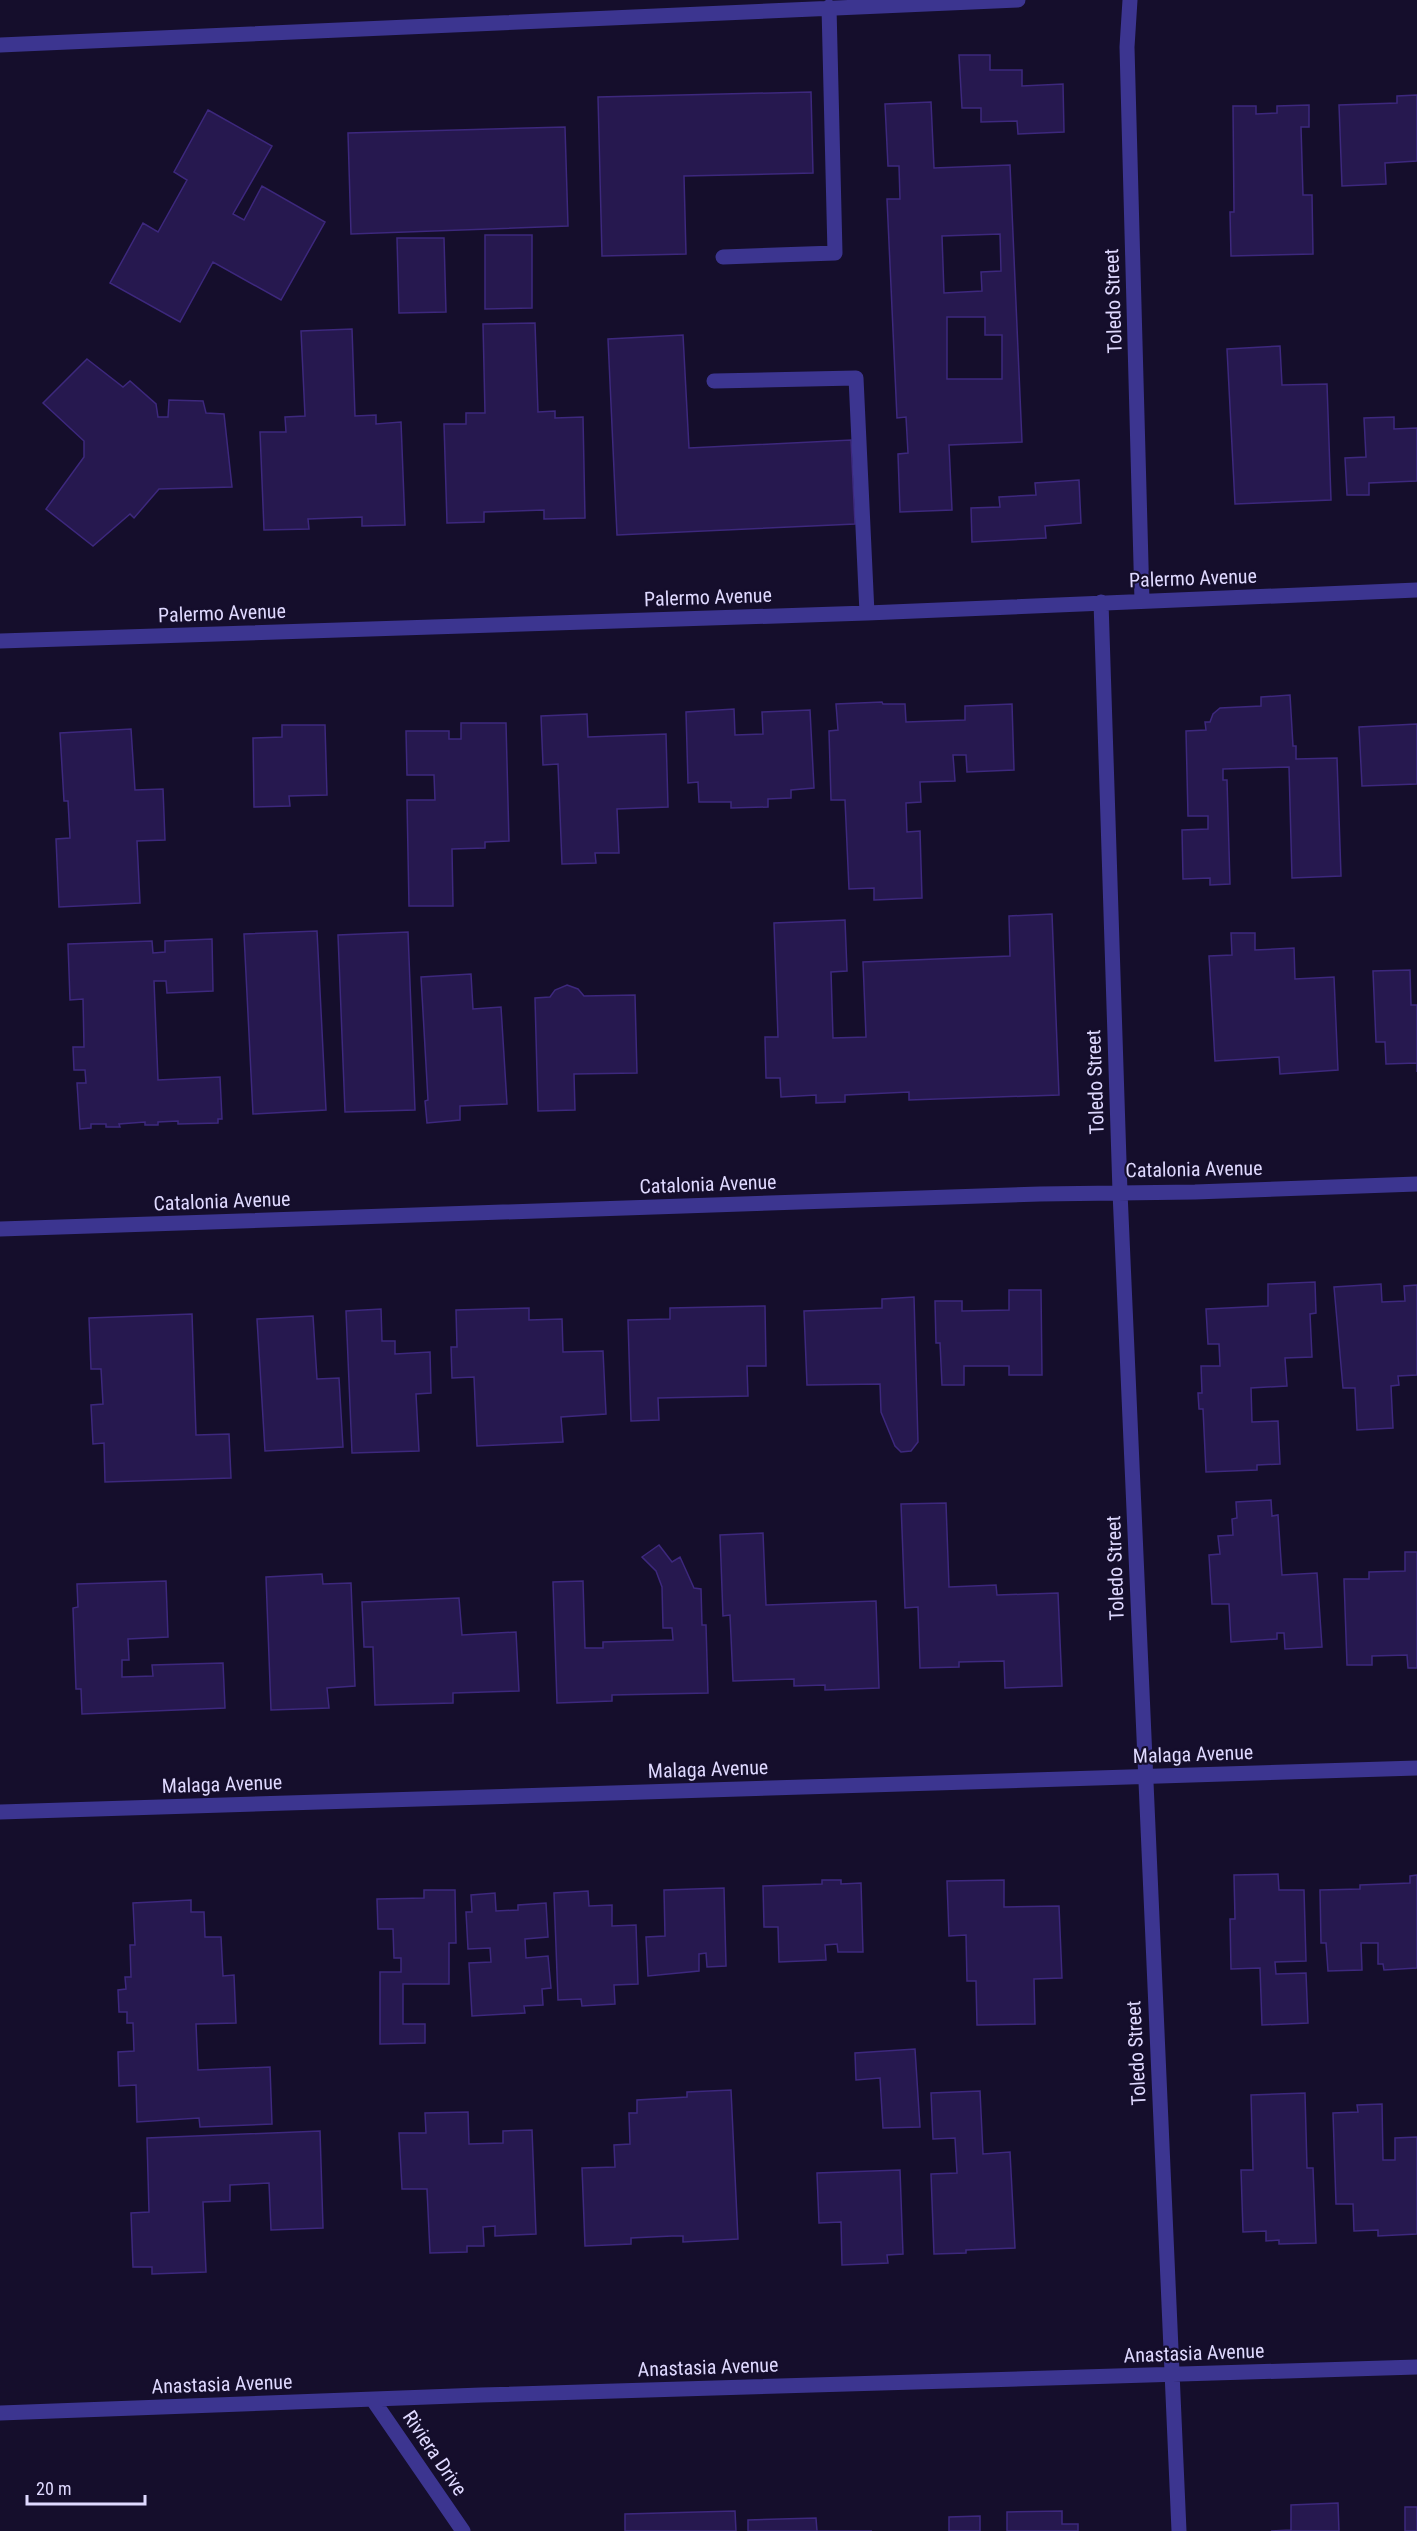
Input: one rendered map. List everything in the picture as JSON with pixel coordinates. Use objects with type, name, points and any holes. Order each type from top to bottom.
[{"type":"street","points":[[0,45],[1018,0]]},
{"type":"street","name":"Toledo Street","points":[[1130,0],[1127,47],[1142,601]]},
{"type":"street","points":[[723,257],[835,253],[829,7]]},
{"type":"street","points":[[714,381],[856,378],[867,613]]},
{"type":"street","name":"Palermo Avenue","points":[[0,641],[867,613],[1417,590]]},
{"type":"street","name":"Toledo Street","points":[[1101,602],[1120,1192],[1179,2531]]},
{"type":"street","name":"Catalonia Avenue","points":[[0,1229],[1417,1184]]},
{"type":"street","name":"Malaga Avenue","points":[[0,1812],[1417,1768]]},
{"type":"street","name":"Anastasia Avenue","points":[[0,2413],[1417,2367]]},
{"type":"street","name":"Riviera Drive","points":[[373,2400],[463,2531]]},
{"type":"building","points":[[959,55],[990,55],[990,70],[1022,70],[1022,86],[1063,84],[1064,132],[1018,134],[1017,121],[981,122],[981,108],[962,108]]},
{"type":"building","points":[[811,92],[813,173],[684,176],[686,254],[602,256],[598,97]]},
{"type":"building","points":[[1417,95],[1417,161],[1385,163],[1386,184],[1342,186],[1339,105],[1397,103],[1397,96]]},
{"type":"building","points":[[931,102],[934,168],[1010,165],[1022,442],[949,445],[952,510],[900,512],[898,454],[908,453],[906,417],[897,418],[887,199],[900,199],[899,166],[888,166],[885,104]],"holes":[[[1000,234],[1001,271],[981,272],[982,291],[944,293],[942,236]],[[947,317],[985,317],[985,335],[1002,335],[1002,379],[947,379]]]},
{"type":"building","points":[[1309,105],[1309,127],[1301,127],[1303,195],[1312,195],[1313,254],[1231,256],[1230,212],[1234,212],[1233,106],[1256,106],[1256,114],[1277,113],[1277,106]]},
{"type":"building","points":[[208,110],[272,146],[233,214],[244,220],[262,186],[325,222],[281,300],[213,262],[180,322],[110,283],[143,223],[158,232],[187,180],[174,172]]},
{"type":"building","points":[[565,127],[568,226],[351,234],[348,133]]},
{"type":"building","points":[[485,235],[532,235],[532,308],[485,309]]},
{"type":"building","points":[[397,238],[444,238],[446,312],[399,313]]},
{"type":"building","points":[[535,323],[538,412],[555,411],[555,418],[583,417],[585,518],[544,519],[544,510],[484,512],[484,522],[447,523],[444,424],[466,424],[466,413],[485,413],[483,324]]},
{"type":"building","points":[[352,329],[355,416],[376,415],[376,424],[401,422],[405,525],[362,526],[362,517],[308,519],[309,529],[264,530],[260,432],[286,432],[285,417],[305,416],[301,331]]},
{"type":"building","points":[[683,335],[689,448],[851,440],[855,524],[617,535],[608,339]]},
{"type":"building","points":[[1280,346],[1282,385],[1327,384],[1331,500],[1235,504],[1227,349]]},
{"type":"building","points":[[87,359],[123,387],[130,381],[156,404],[158,417],[168,417],[169,400],[203,401],[206,413],[224,414],[232,487],[159,489],[134,518],[130,514],[93,546],[46,509],[84,457],[84,441],[43,403]]},
{"type":"building","points":[[1394,417],[1394,429],[1417,428],[1417,481],[1369,483],[1369,495],[1347,495],[1345,458],[1366,457],[1364,418]]},
{"type":"building","points":[[1079,480],[1081,523],[1045,526],[1046,538],[972,542],[971,508],[1000,507],[999,497],[1036,495],[1035,483]]},
{"type":"building","points":[[1290,695],[1296,759],[1337,758],[1341,876],[1292,878],[1289,767],[1223,769],[1223,780],[1227,780],[1230,884],[1210,885],[1210,878],[1183,879],[1182,830],[1208,829],[1208,816],[1188,816],[1186,731],[1206,730],[1205,722],[1210,722],[1213,714],[1220,708],[1261,706],[1261,697]]},
{"type":"building","points":[[882,702],[883,704],[905,704],[906,722],[965,720],[965,706],[1012,704],[1014,770],[967,772],[966,755],[953,755],[955,781],[920,782],[921,802],[906,803],[907,832],[920,831],[922,898],[874,900],[874,888],[849,889],[845,800],[831,800],[829,731],[838,730],[836,704]]},
{"type":"building","points":[[734,709],[735,735],[763,734],[762,712],[810,710],[814,788],[791,790],[791,798],[768,799],[768,807],[731,808],[731,802],[699,802],[698,782],[688,783],[686,712]]},
{"type":"building","points":[[587,714],[588,737],[666,734],[668,807],[617,809],[619,853],[595,853],[596,863],[562,864],[558,764],[543,765],[541,716]]},
{"type":"building","points":[[461,723],[506,723],[509,841],[485,842],[485,848],[452,849],[453,906],[409,906],[407,800],[435,800],[434,775],[407,775],[406,731],[449,731],[449,739],[461,739]]},
{"type":"building","points":[[1417,724],[1417,784],[1362,786],[1359,727]]},
{"type":"building","points":[[282,725],[325,725],[327,795],[289,796],[290,806],[254,807],[253,738],[282,737]]},
{"type":"building","points":[[131,729],[135,790],[163,789],[165,840],[137,841],[140,903],[59,907],[56,839],[70,838],[68,801],[64,801],[60,733]]},
{"type":"building","points":[[1052,914],[1059,1095],[909,1100],[909,1092],[845,1095],[845,1102],[816,1103],[816,1095],[781,1097],[780,1078],[766,1078],[765,1037],[778,1037],[774,923],[845,920],[847,971],[831,972],[833,1038],[866,1037],[863,962],[1010,956],[1009,916]]},
{"type":"building","points":[[317,931],[326,1110],[253,1114],[244,934]]},
{"type":"building","points":[[408,932],[415,1110],[345,1112],[338,935]]},
{"type":"building","points":[[1231,933],[1255,933],[1255,950],[1294,948],[1295,979],[1334,977],[1338,1070],[1280,1074],[1279,1057],[1215,1061],[1209,956],[1232,955]]},
{"type":"building","points":[[212,939],[213,991],[167,993],[166,981],[154,981],[158,1080],[220,1077],[222,1119],[218,1119],[218,1123],[178,1124],[178,1121],[145,1125],[145,1122],[119,1124],[120,1127],[91,1124],[91,1128],[80,1129],[77,1083],[86,1083],[85,1070],[74,1070],[73,1047],[84,1047],[83,999],[70,1000],[68,944],[152,941],[153,953],[165,952],[165,941]]},
{"type":"building","points":[[1410,970],[1411,1005],[1417,1005],[1417,1063],[1386,1064],[1385,1042],[1376,1042],[1373,971]]},
{"type":"building","points":[[471,974],[473,1009],[501,1007],[507,1104],[460,1106],[460,1120],[427,1123],[425,1101],[428,1100],[421,977]]},
{"type":"building","points":[[567,985],[578,989],[584,996],[635,995],[637,1073],[574,1074],[575,1110],[538,1111],[535,998],[550,997],[555,990]]},
{"type":"building","points":[[1315,1282],[1316,1313],[1310,1314],[1312,1357],[1285,1358],[1287,1386],[1251,1388],[1252,1422],[1278,1421],[1280,1464],[1257,1465],[1257,1470],[1206,1472],[1203,1409],[1199,1409],[1198,1393],[1202,1393],[1201,1366],[1220,1366],[1219,1344],[1208,1344],[1206,1309],[1268,1306],[1268,1284]]},
{"type":"building","points":[[1381,1284],[1382,1302],[1405,1301],[1404,1286],[1417,1285],[1417,1375],[1398,1376],[1399,1385],[1391,1386],[1393,1428],[1357,1430],[1355,1388],[1343,1388],[1334,1287]]},
{"type":"building","points":[[1009,1290],[1041,1290],[1042,1375],[1009,1375],[1009,1366],[964,1366],[964,1385],[942,1385],[940,1343],[936,1343],[935,1301],[962,1301],[962,1311],[1009,1310]]},
{"type":"building","points":[[914,1297],[918,1442],[911,1451],[901,1452],[895,1446],[881,1412],[880,1384],[807,1385],[804,1311],[882,1308],[882,1299]]},
{"type":"building","points":[[765,1306],[766,1366],[747,1366],[748,1396],[658,1398],[659,1420],[631,1421],[628,1320],[670,1319],[670,1308]]},
{"type":"building","points":[[529,1308],[529,1320],[562,1319],[563,1352],[603,1351],[606,1414],[561,1417],[563,1442],[477,1446],[474,1377],[452,1378],[451,1347],[457,1347],[456,1310]]},
{"type":"building","points":[[381,1309],[382,1341],[395,1341],[395,1354],[430,1352],[431,1393],[416,1394],[419,1451],[352,1453],[346,1311]]},
{"type":"building","points":[[192,1314],[196,1435],[229,1434],[231,1478],[105,1482],[104,1443],[93,1444],[91,1405],[103,1404],[101,1369],[91,1369],[89,1318]]},
{"type":"building","points":[[313,1316],[317,1379],[339,1378],[343,1447],[265,1451],[257,1319]]},
{"type":"building","points":[[1271,1500],[1272,1516],[1278,1515],[1282,1575],[1317,1573],[1322,1647],[1285,1649],[1284,1633],[1277,1633],[1277,1639],[1231,1642],[1229,1604],[1212,1604],[1209,1555],[1220,1554],[1218,1536],[1233,1535],[1232,1519],[1237,1518],[1236,1502]]},
{"type":"building","points":[[946,1503],[949,1587],[996,1585],[997,1595],[1058,1593],[1062,1686],[1005,1688],[1004,1661],[959,1662],[959,1667],[920,1668],[918,1607],[905,1608],[901,1504]]},
{"type":"building","points":[[763,1533],[766,1605],[876,1601],[879,1688],[825,1690],[825,1685],[794,1686],[794,1679],[733,1681],[730,1615],[723,1616],[720,1535]]},
{"type":"building","points":[[659,1545],[672,1562],[680,1557],[694,1588],[701,1589],[702,1625],[706,1625],[708,1693],[612,1695],[612,1701],[557,1703],[553,1582],[583,1581],[585,1648],[603,1648],[603,1642],[673,1640],[672,1628],[663,1628],[662,1587],[656,1571],[642,1557]]},
{"type":"building","points":[[1405,1552],[1417,1552],[1417,1668],[1408,1668],[1407,1655],[1372,1656],[1372,1665],[1347,1665],[1344,1579],[1369,1579],[1369,1572],[1405,1571]]},
{"type":"building","points":[[322,1574],[323,1584],[351,1583],[355,1686],[327,1688],[329,1708],[271,1710],[266,1577]]},
{"type":"building","points":[[166,1581],[168,1637],[128,1639],[129,1660],[122,1660],[122,1677],[153,1676],[152,1665],[223,1663],[225,1708],[82,1714],[81,1689],[76,1689],[73,1608],[78,1607],[77,1584]]},
{"type":"building","points":[[459,1598],[462,1635],[516,1632],[519,1691],[453,1693],[453,1703],[375,1705],[373,1647],[364,1647],[362,1602]]},
{"type":"building","points":[[1278,1874],[1279,1890],[1304,1890],[1306,1961],[1275,1962],[1276,1974],[1306,1973],[1308,2023],[1262,2025],[1260,1968],[1231,1969],[1230,1919],[1235,1919],[1234,1875]]},
{"type":"building","points":[[1417,1875],[1417,1968],[1384,1970],[1383,1964],[1378,1964],[1378,1943],[1361,1943],[1362,1970],[1328,1971],[1326,1943],[1321,1943],[1320,1890],[1360,1889],[1360,1885],[1410,1883],[1410,1876]]},
{"type":"building","points":[[822,1880],[841,1880],[841,1884],[861,1883],[863,1952],[838,1952],[837,1944],[825,1945],[826,1960],[779,1962],[778,1927],[764,1927],[763,1886],[822,1884]]},
{"type":"building","points":[[1004,1880],[1004,1907],[1059,1906],[1062,1978],[1034,1979],[1035,2024],[977,2025],[976,1981],[967,1981],[966,1935],[949,1936],[947,1881]]},
{"type":"building","points":[[724,1888],[726,1966],[707,1967],[706,1953],[699,1954],[699,1971],[648,1976],[646,1937],[665,1936],[664,1890]]},
{"type":"building","points":[[424,1890],[455,1890],[456,1943],[449,1943],[449,1984],[403,1984],[403,2024],[425,2024],[425,2043],[380,2044],[380,1972],[401,1972],[401,1958],[394,1958],[393,1929],[378,1929],[377,1899],[424,1898]]},
{"type":"building","points":[[588,1891],[589,1906],[612,1905],[612,1926],[636,1925],[638,1984],[614,1985],[615,2004],[582,2006],[581,1999],[558,2000],[554,1893]]},
{"type":"building","points":[[495,1893],[496,1911],[518,1910],[518,1905],[546,1903],[548,1937],[525,1939],[526,1958],[548,1956],[551,1988],[542,1989],[543,2005],[524,2006],[525,2013],[472,2016],[469,1963],[491,1962],[490,1948],[468,1949],[466,1912],[472,1912],[471,1895]]},
{"type":"building","points":[[191,1900],[191,1912],[204,1912],[205,1937],[221,1937],[223,1976],[234,1975],[236,2023],[196,2024],[198,2070],[270,2067],[272,2124],[200,2127],[199,2118],[137,2122],[136,2085],[119,2086],[118,2052],[134,2051],[133,2023],[127,2023],[127,2012],[119,2012],[118,1990],[126,1989],[125,1977],[131,1977],[130,1945],[135,1945],[133,1903]]},
{"type":"building","points":[[915,2049],[920,2127],[883,2128],[880,2078],[856,2080],[855,2053]]},
{"type":"building","points":[[731,2090],[738,2239],[683,2242],[683,2236],[672,2236],[631,2238],[631,2244],[585,2246],[582,2168],[615,2167],[614,2145],[630,2144],[629,2113],[637,2113],[637,2100],[687,2097],[687,2092]]},
{"type":"building","points":[[980,2091],[983,2154],[1010,2152],[1015,2248],[934,2254],[931,2174],[957,2173],[955,2138],[933,2139],[931,2093]]},
{"type":"building","points":[[1305,2093],[1307,2168],[1313,2168],[1316,2243],[1279,2244],[1279,2240],[1266,2241],[1266,2231],[1243,2232],[1241,2170],[1253,2170],[1251,2095]]},
{"type":"building","points":[[1382,2104],[1383,2160],[1395,2160],[1395,2138],[1417,2137],[1417,2234],[1378,2236],[1378,2230],[1354,2231],[1353,2204],[1336,2204],[1333,2113],[1358,2112],[1357,2105]]},
{"type":"building","points":[[468,2112],[469,2144],[503,2143],[503,2131],[532,2130],[536,2234],[495,2236],[495,2226],[483,2227],[484,2246],[467,2246],[467,2252],[430,2253],[427,2189],[402,2189],[399,2133],[426,2133],[425,2113]]},
{"type":"building","points":[[320,2131],[323,2228],[271,2230],[269,2183],[230,2185],[230,2201],[203,2202],[206,2272],[152,2274],[152,2267],[133,2267],[131,2213],[149,2212],[147,2138]]},
{"type":"building","points":[[900,2170],[903,2254],[887,2255],[888,2263],[842,2265],[841,2222],[819,2223],[817,2173]]},
{"type":"building","points":[[1338,2503],[1339,2531],[1271,2531],[1291,2530],[1291,2505]]},
{"type":"building","points":[[1405,2507],[1417,2507],[1417,2531],[1405,2531]]},
{"type":"building","points":[[735,2511],[736,2531],[625,2531],[625,2514]]},
{"type":"building","points":[[1062,2511],[1062,2524],[1078,2524],[1078,2531],[1007,2531],[1007,2512]]},
{"type":"building","points":[[980,2516],[980,2531],[949,2531],[949,2517]]},
{"type":"building","points":[[816,2518],[817,2531],[748,2531],[748,2520]]}]
